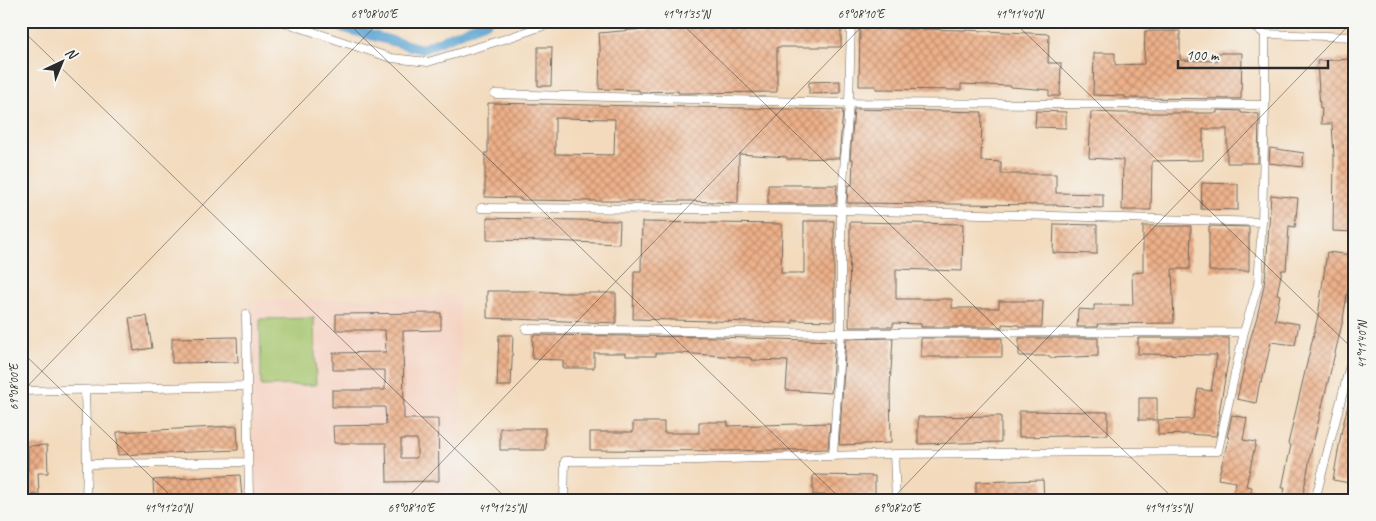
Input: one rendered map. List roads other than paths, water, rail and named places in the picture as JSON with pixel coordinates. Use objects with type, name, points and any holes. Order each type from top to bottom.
[{"type":"street","points":[[281,21],[391,58],[428,62],[557,21]]},
{"type":"street","points":[[833,456],[841,334],[841,210],[849,103],[851,21]]},
{"type":"street","points":[[1247,21],[1265,34],[1355,37]]},
{"type":"street","points":[[564,500],[565,462],[894,454],[1218,451],[1244,332],[1258,285],[1262,222],[1265,34]]},
{"type":"street","points":[[495,94],[849,103],[1265,105]]},
{"type":"street","points":[[481,208],[841,210],[1262,222]]},
{"type":"street","points":[[246,314],[249,500]]},
{"type":"street","points":[[526,328],[841,334],[1244,332]]},
{"type":"street","points":[[1315,500],[1355,346]]},
{"type":"street","points":[[21,391],[246,386]]},
{"type":"street","points":[[85,391],[86,500]]},
{"type":"street","points":[[894,454],[896,500]]},
{"type":"street","points":[[87,464],[248,462]]},
{"type":"waterway","points":[[318,21],[422,49],[488,21]]},
{"type":"waterway","points":[[1277,21],[1280,23],[1288,21]]}]
